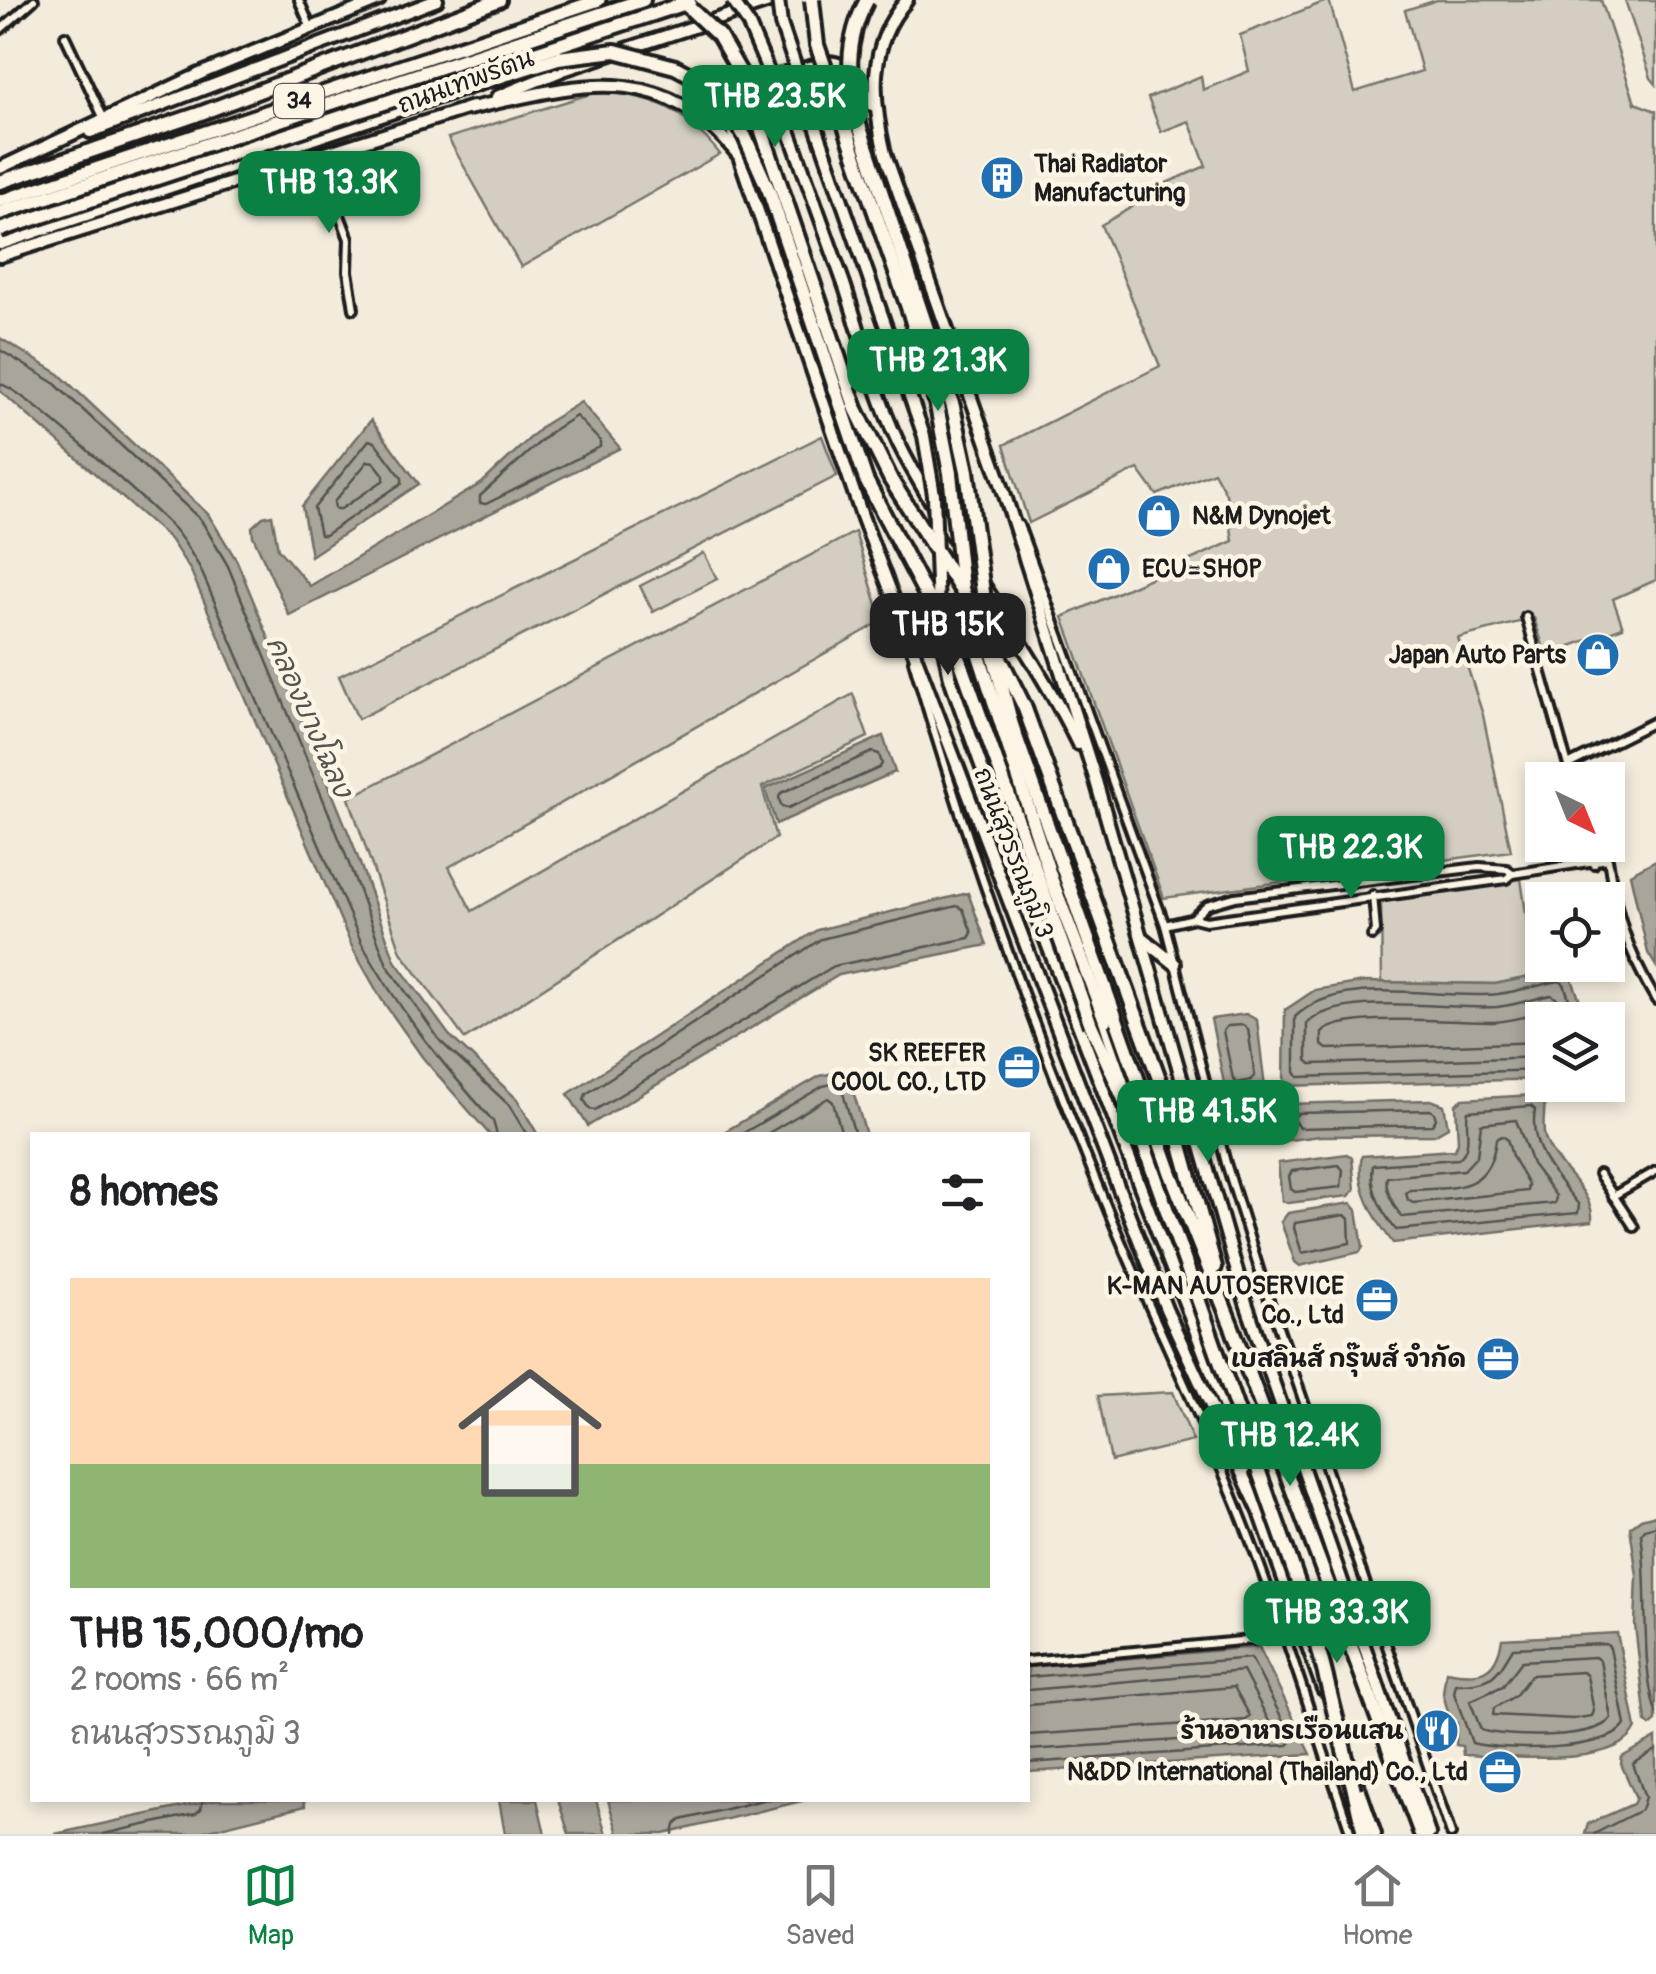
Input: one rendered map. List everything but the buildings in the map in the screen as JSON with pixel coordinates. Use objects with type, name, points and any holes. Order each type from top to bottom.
[{"type":"highway","points":[[0,182],[196,115],[499,0]]},
{"type":"highway","name":"ถนนเทพรัตน","points":[[0,202],[599,0]]},
{"type":"highway","points":[[0,212],[643,0]]},
{"type":"highway","points":[[682,0],[719,36],[745,80],[845,378],[872,443],[934,552],[984,626],[1037,737],[1174,1120],[1232,1327]]},
{"type":"highway","points":[[0,231],[695,0]]},
{"type":"highway","points":[[812,0],[817,46],[910,313],[936,401],[950,473],[962,588],[975,642],[1052,881],[1121,1064],[1142,1140],[1312,1622],[1364,1834]]},
{"type":"highway","points":[[867,0],[851,40],[851,90],[859,125],[954,407],[1000,686],[1171,1174],[1232,1327],[1420,1834]]},
{"type":"highway","points":[[0,243],[274,149],[579,54],[615,51],[639,55],[694,78],[729,110],[757,162],[861,467],[960,660],[1102,1055],[1142,1140]]},
{"type":"main road","points":[[0,168],[310,26],[378,0]]},
{"type":"main road","points":[[56,144],[148,113],[437,0]]},
{"type":"main road","points":[[732,0],[748,23],[765,63],[904,455],[968,563],[1042,673],[1096,781]]},
{"type":"main road","points":[[776,0],[800,83],[924,436],[931,468],[937,595],[945,655],[960,707],[1224,1405],[1260,1512]]},
{"type":"main road","name":"ถนนเทพรัตน","points":[[0,256],[468,109],[563,70],[776,0]]},
{"type":"main road","points":[[874,109],[874,82],[882,41],[907,0]]},
{"type":"main road","points":[[739,156],[732,112],[742,93],[758,84],[828,62],[840,63],[854,72],[874,109],[891,172],[1001,482],[1096,781],[1246,1303],[1430,1834]]},
{"type":"main road","name":"ถนนสุวรรณภูมิ 3","points":[[468,109],[581,86],[640,88],[669,97],[699,113],[739,156],[833,424],[845,469],[1141,1246],[1193,1370],[1260,1512],[1375,1834]]},
{"type":"main road","points":[[1140,936],[1175,964]]},
{"type":"street","points":[[0,30],[34,0]]},
{"type":"street","points":[[299,0],[310,26]]},
{"type":"street","points":[[65,36],[104,120]]},
{"type":"street","points":[[318,157],[350,239],[348,271],[354,309]]},
{"type":"street","points":[[1001,482],[1037,568],[1164,925],[1226,1162],[1265,1288],[1451,1834]]},
{"type":"street","points":[[888,576],[951,791],[1014,966],[1112,1220],[1239,1510],[1352,1834]]},
{"type":"street","points":[[1526,617],[1567,762]]},
{"type":"street","points":[[1576,762],[1656,721]]},
{"type":"street","points":[[1164,925],[1506,879],[1512,874],[1608,860],[1620,925],[1634,963],[1656,1000]]},
{"type":"street","points":[[1194,918],[1207,905],[1235,897],[1479,867],[1508,869],[1512,874]]},
{"type":"street","points":[[1372,936],[1376,931],[1373,895]]},
{"type":"street","points":[[1614,1196],[1656,1171]]},
{"type":"street","points":[[1599,1174],[1634,1228]]},
{"type":"street","points":[[1030,1661],[1284,1638]]},
{"type":"shaded area","points":[[1329,0],[1355,92],[1422,71],[1405,10],[1437,0],[1601,0],[1635,103],[1656,111],[1656,580],[1613,599],[1623,627],[1546,655],[1534,618],[1458,638],[1483,715],[1511,851],[1164,898],[1063,617],[1233,541],[1226,494],[1214,472],[1157,495],[1138,469],[1029,523],[1004,445],[1160,366],[1101,225],[1132,207],[1143,193],[1206,166],[1189,121],[1161,132],[1148,98],[1201,76],[1203,90],[1249,71],[1240,35]]},
{"type":"shaded area","points":[[1625,0],[1656,0],[1656,84],[1651,78]]},
{"type":"shaded area","points":[[600,91],[653,101],[667,108],[693,126],[720,154],[521,267],[448,138]]},
{"type":"shaded area","points":[[822,436],[837,476],[358,719],[339,676]]},
{"type":"shaded area","points":[[855,532],[882,621],[449,867],[472,911],[853,694],[868,737],[762,787],[776,838],[465,1039],[401,952],[349,798]]},
{"type":"shaded area","points":[[704,553],[717,579],[653,612],[640,586]]},
{"type":"shaded area","points":[[1521,879],[1525,978],[1495,984],[1382,982],[1381,902]]},
{"type":"shaded area","points":[[1173,1392],[1193,1441],[1111,1461],[1098,1396]]},
{"type":"water","points":[[0,338],[59,374],[208,514],[237,561],[353,844],[395,961],[449,1035],[517,1099],[536,1132],[487,1132],[423,1058],[382,1000],[353,949],[191,571],[170,539],[0,391]]},
{"type":"water","points":[[581,402],[620,448],[289,615],[253,536],[252,527],[263,517],[272,515],[278,549],[310,586],[482,483],[545,424]]},
{"type":"water","points":[[371,420],[419,484],[311,556],[302,506]]},
{"type":"water","points":[[883,736],[895,772],[776,824],[765,789]]},
{"type":"water","points":[[1656,860],[1656,966],[1648,953],[1630,874]]},
{"type":"water","points":[[968,893],[987,945],[839,975],[588,1126],[568,1094],[817,930]]},
{"type":"water","points":[[1525,978],[1525,982],[1573,982],[1580,1002],[1525,1002],[1525,1079],[1284,1086],[1285,1010],[1315,990],[1364,982],[1495,984]]},
{"type":"water","points":[[1246,1014],[1257,1020],[1265,1088],[1229,1095],[1211,1019]]},
{"type":"water","points":[[847,1070],[865,1132],[724,1132],[820,1076]]},
{"type":"water","points":[[1525,1096],[1525,1102],[1544,1102],[1544,1133],[1550,1149],[1587,1199],[1592,1221],[1393,1243],[1364,1191],[1362,1156],[1455,1150],[1456,1104],[1463,1099]]},
{"type":"water","points":[[1431,1100],[1444,1105],[1448,1127],[1434,1135],[1289,1140],[1281,1108],[1286,1104]]},
{"type":"water","points":[[1347,1154],[1352,1158],[1355,1190],[1349,1196],[1282,1201],[1278,1163]]},
{"type":"water","points":[[1351,1203],[1357,1210],[1363,1247],[1360,1252],[1300,1266],[1295,1262],[1281,1222],[1288,1213]]},
{"type":"water","points":[[1656,1515],[1656,1721],[1650,1726],[1646,1722],[1635,1625],[1637,1576],[1630,1527]]},
{"type":"water","points":[[1617,1633],[1636,1728],[1625,1741],[1607,1750],[1557,1758],[1463,1755],[1462,1746],[1456,1745],[1457,1723],[1451,1724],[1443,1693],[1446,1671],[1484,1671],[1495,1660],[1502,1639]]},
{"type":"water","points":[[1259,1647],[1311,1754],[1030,1772],[1030,1667]]},
{"type":"water","points":[[1656,1738],[1656,1834],[1585,1834],[1588,1824],[1633,1804],[1636,1798],[1621,1764],[1622,1757]]},
{"type":"water","points":[[205,1802],[304,1802],[305,1806],[193,1834],[55,1834]]},
{"type":"water","points":[[499,1802],[537,1802],[545,1834],[505,1834]]},
{"type":"water","points":[[559,1802],[597,1802],[606,1834],[569,1834]]},
{"type":"water","points":[[609,1802],[798,1802],[664,1834],[618,1834]]},
{"type":"place","name":"Thai Radiator Manufacturing","points":[[1002,178]]},
{"type":"place","name":"N&M Dynojet","points":[[1159,516]]},
{"type":"place","name":"ECU=SHOP","points":[[1109,569]]},
{"type":"place","name":"Japan Auto Parts","points":[[1598,655]]},
{"type":"place","name":"SK REEFER COOL CO., LTD","points":[[1019,1067]]},
{"type":"place","name":"K-MAN AUTOSERVICE Co., Ltd","points":[[1377,1300]]},
{"type":"place","name":"เบสลินส์ กรุ๊พส์ จำกัด","points":[[1498,1359]]},
{"type":"place","name":"ร้านอาหารเรือนแสน","points":[[1437,1731]]},
{"type":"place","name":"N&DD International (Thailand) Co., Ltd","points":[[1500,1772]]},
{"type":"water label","name":"คลองบางโฉลง","points":[[309,717]]}]
